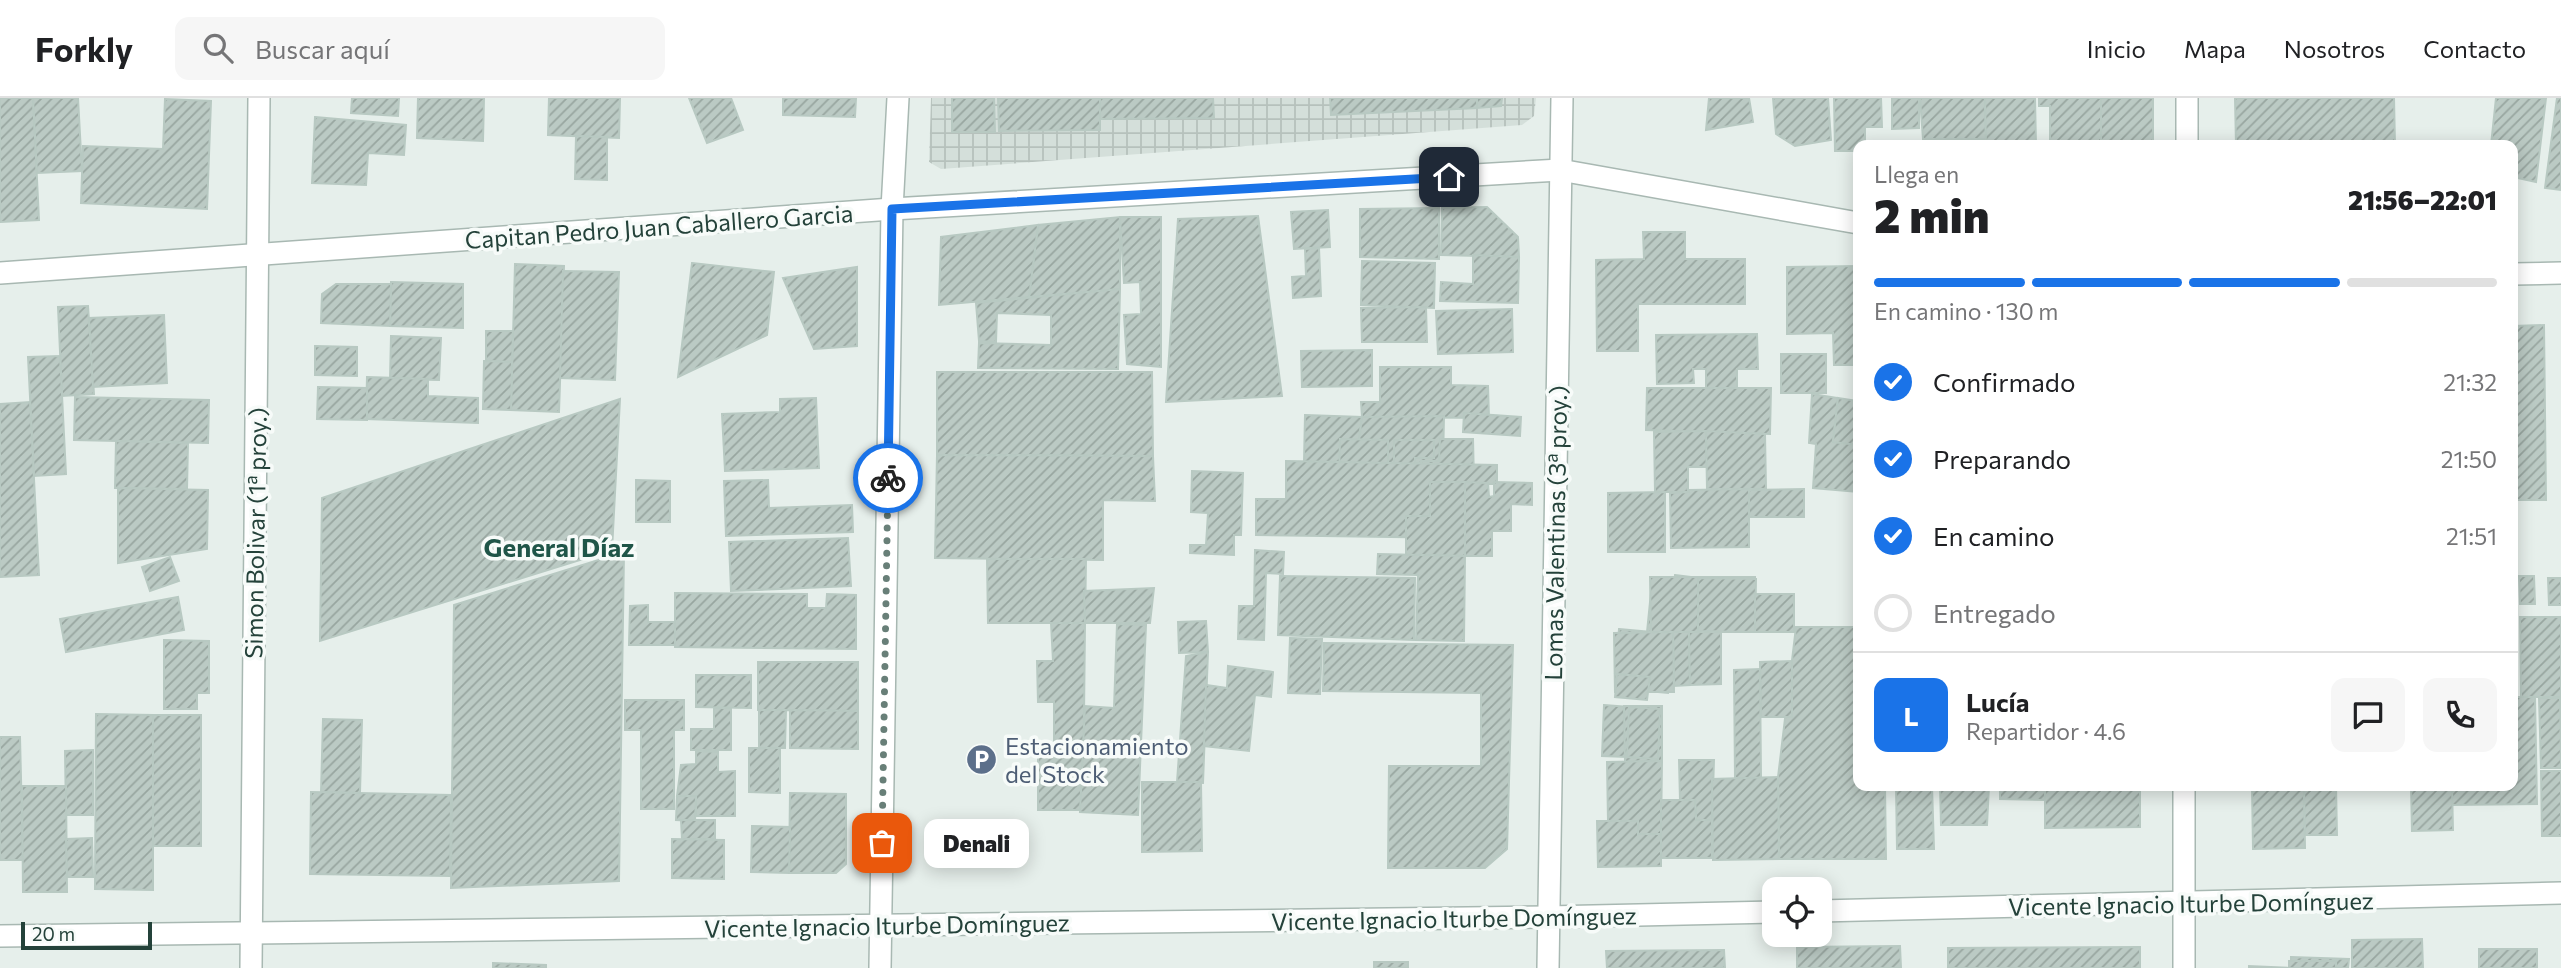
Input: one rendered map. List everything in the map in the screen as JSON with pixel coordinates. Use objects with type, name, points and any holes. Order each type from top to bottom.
[{"type":"street","name":"Simon Bolivar (1ª proy.)","points":[[251,968],[259,98]]},
{"type":"street","points":[[880,968],[892,209],[898,98]]},
{"type":"street","name":"Lomas Valentinas (3ª proy.)","points":[[1548,968],[1562,98]]},
{"type":"street","points":[[2187,98],[2187,140]]},
{"type":"street","name":"Capitan Pedro Juan Caballero Garcia","points":[[0,273],[892,209],[1560,170],[1853,222]]},
{"type":"street","points":[[2518,274],[2561,273]]},
{"type":"street","points":[[2184,968],[2185,791]]},
{"type":"street","name":"Vicente Ignacio Iturbe Domínguez","points":[[1832,911],[2561,893]]},
{"type":"street","name":"Vicente Ignacio Iturbe Domínguez","points":[[0,936],[1762,912]]},
{"type":"shaded area","points":[[931,98],[1536,98],[1534,116],[1522,125],[941,169],[929,162]]},
{"type":"building","points":[[0,98],[33,98],[39,220],[0,222]]},
{"type":"building","points":[[33,98],[78,98],[82,171],[37,173]]},
{"type":"building","points":[[352,98],[399,98],[398,116],[351,113]]},
{"type":"building","points":[[418,98],[484,98],[483,141],[417,138]]},
{"type":"building","points":[[549,98],[620,98],[619,138],[548,135]]},
{"type":"building","points":[[689,98],[731,98],[743,130],[707,143]]},
{"type":"building","points":[[783,98],[856,98],[855,117],[783,115]]},
{"type":"building","points":[[952,98],[994,98],[995,132],[952,132]]},
{"type":"building","points":[[998,98],[1100,98],[1100,130],[999,131]]},
{"type":"building","points":[[1100,98],[1213,98],[1214,118],[1100,119]]},
{"type":"building","points":[[1330,98],[1477,98],[1477,108],[1331,115]]},
{"type":"building","points":[[1477,98],[1502,98],[1501,106],[1477,108]]},
{"type":"building","points":[[1709,98],[1749,98],[1753,122],[1706,130]]},
{"type":"building","points":[[1773,98],[1828,98],[1831,140],[1795,146],[1776,134]]},
{"type":"building","points":[[1834,98],[1881,98],[1882,127],[1865,127],[1865,140],[1853,140],[1853,151],[1835,151]]},
{"type":"building","points":[[1892,98],[1919,98],[1919,128],[1892,129]]},
{"type":"building","points":[[1920,98],[1985,98],[1986,139],[1923,139]]},
{"type":"building","points":[[1985,98],[2035,98],[2036,140],[1986,140]]},
{"type":"building","points":[[2039,98],[2101,98],[2101,140],[2050,140],[2050,106],[2039,106]]},
{"type":"building","points":[[2101,98],[2153,98],[2153,140],[2101,140]]},
{"type":"building","points":[[2235,98],[2394,98],[2395,140],[2236,140]]},
{"type":"building","points":[[2496,98],[2546,98],[2536,182],[2518,178],[2518,140],[2492,140]]},
{"type":"building","points":[[2557,98],[2561,98],[2561,190],[2545,188]]},
{"type":"building","points":[[165,99],[211,101],[207,209],[81,203],[83,146],[163,149]]},
{"type":"building","points":[[315,117],[406,125],[404,155],[368,153],[366,185],[312,183]]},
{"type":"building","points":[[576,136],[607,137],[607,180],[575,179]]},
{"type":"building","points":[[1487,207],[1518,237],[1519,257],[1441,255],[1442,208]]},
{"type":"building","points":[[1439,208],[1439,259],[1360,257],[1360,209]]},
{"type":"building","points":[[1328,210],[1330,247],[1294,249],[1291,212]]},
{"type":"building","points":[[1258,216],[1282,396],[1166,402],[1178,219]]},
{"type":"building","points":[[1120,217],[1161,217],[1161,367],[1127,364],[1124,315],[1141,314],[1140,282],[1124,283]]},
{"type":"building","points":[[1120,217],[1120,289],[1029,297],[1038,225]]},
{"type":"building","points":[[1038,225],[1029,297],[939,305],[941,237]]},
{"type":"building","points":[[1643,232],[1685,232],[1685,259],[1745,259],[1745,304],[1638,304],[1638,351],[1597,351],[1596,260],[1644,259]]},
{"type":"building","points":[[1319,248],[1321,296],[1293,298],[1292,277],[1306,276],[1305,249]]},
{"type":"building","points":[[1473,255],[1519,257],[1518,303],[1440,301],[1441,282],[1473,284]]},
{"type":"building","points":[[1362,261],[1435,263],[1434,308],[1361,305]]},
{"type":"building","points":[[692,263],[774,272],[767,335],[678,377]]},
{"type":"building","points":[[515,264],[564,266],[559,412],[511,410]]},
{"type":"building","points":[[1853,266],[1853,365],[1834,365],[1833,333],[1787,334],[1787,267]]},
{"type":"building","points":[[857,267],[857,346],[814,349],[783,278]]},
{"type":"building","points":[[563,271],[619,272],[615,380],[560,378]]},
{"type":"building","points":[[391,282],[463,284],[463,328],[390,326]]},
{"type":"building","points":[[336,284],[391,284],[390,326],[321,323],[322,294]]},
{"type":"building","points":[[1120,289],[1118,369],[978,368],[979,343],[1051,345],[1051,315],[997,313],[996,342],[979,341],[976,303]]},
{"type":"building","points":[[88,306],[94,394],[62,396],[58,307]]},
{"type":"building","points":[[1426,307],[1427,342],[1362,342],[1361,308]]},
{"type":"building","points":[[1512,309],[1513,352],[1438,354],[1436,311]]},
{"type":"building","points":[[164,315],[167,383],[93,387],[89,318]]},
{"type":"building","points":[[2544,325],[2546,500],[2518,500],[2518,326]]},
{"type":"building","points":[[486,331],[513,331],[512,362],[486,361]]},
{"type":"building","points":[[1757,334],[1758,369],[1737,369],[1737,388],[1706,388],[1706,369],[1693,369],[1694,383],[1657,384],[1656,335]]},
{"type":"building","points":[[391,336],[441,338],[439,380],[390,379]]},
{"type":"building","points":[[315,346],[357,347],[357,376],[315,375]]},
{"type":"building","points":[[1372,350],[1372,386],[1302,387],[1301,351]]},
{"type":"building","points":[[1781,354],[1826,354],[1826,393],[1781,393]]},
{"type":"building","points":[[60,356],[66,474],[34,476],[28,357]]},
{"type":"building","points":[[484,361],[512,362],[511,410],[483,409]]},
{"type":"building","points":[[1380,367],[1451,367],[1451,385],[1488,386],[1489,418],[1362,417],[1361,402],[1380,402]]},
{"type":"building","points":[[937,372],[1152,372],[1153,456],[937,455]]},
{"type":"building","points":[[367,377],[428,379],[428,396],[478,398],[478,423],[366,419]]},
{"type":"building","points":[[318,387],[367,388],[367,420],[317,419]]},
{"type":"building","points":[[1647,388],[1771,388],[1770,434],[1646,430]]},
{"type":"building","points":[[1812,394],[1838,398],[1833,442],[1853,443],[1853,492],[1813,488],[1816,444],[1809,443]]},
{"type":"building","points":[[75,397],[209,400],[208,443],[74,440]]},
{"type":"building","points":[[816,398],[819,468],[725,471],[722,414],[780,412],[780,399]]},
{"type":"building","points":[[1838,398],[1853,400],[1853,444],[1833,442]]},
{"type":"building","points":[[620,399],[612,550],[320,641],[322,498]]},
{"type":"building","points":[[30,402],[39,575],[0,577],[0,404]]},
{"type":"building","points":[[1464,413],[1521,417],[1520,436],[1463,432]]},
{"type":"building","points":[[1305,415],[1362,417],[1356,463],[1304,462]]},
{"type":"building","points":[[1444,416],[1443,463],[1356,463],[1362,417]]},
{"type":"building","points":[[1706,431],[1707,467],[1688,467],[1688,492],[1655,492],[1654,432]]},
{"type":"building","points":[[1706,431],[1765,434],[1766,489],[1707,489]]},
{"type":"building","points":[[1340,439],[1388,440],[1388,481],[1339,479]]},
{"type":"building","points":[[1440,439],[1473,439],[1474,482],[1421,482],[1421,461],[1439,461]]},
{"type":"building","points":[[1394,440],[1434,440],[1434,458],[1415,458],[1415,481],[1394,481]]},
{"type":"building","points":[[116,441],[188,443],[187,489],[115,488]]},
{"type":"building","points":[[937,455],[1153,456],[1155,501],[1103,500],[1103,560],[935,558]]},
{"type":"building","points":[[1286,461],[1497,465],[1497,484],[1477,484],[1477,513],[1459,513],[1459,538],[1256,535],[1256,499],[1286,499]]},
{"type":"building","points":[[1192,471],[1243,473],[1241,535],[1234,535],[1234,555],[1190,553],[1190,545],[1206,545],[1208,513],[1191,512]]},
{"type":"building","points":[[636,480],[670,481],[670,522],[636,522]]},
{"type":"building","points":[[768,480],[769,508],[852,505],[853,532],[726,536],[724,481]]},
{"type":"building","points":[[1430,482],[1465,482],[1465,556],[1406,555],[1406,516],[1430,516]]},
{"type":"building","points":[[1465,482],[1488,483],[1489,497],[1494,496],[1494,482],[1532,483],[1532,505],[1511,504],[1511,531],[1492,531],[1492,556],[1465,556]]},
{"type":"building","points":[[118,488],[208,490],[207,549],[118,563]]},
{"type":"building","points":[[1749,489],[1749,547],[1671,548],[1670,493],[1689,492],[1688,490]]},
{"type":"building","points":[[1804,489],[1804,517],[1749,517],[1749,490]]},
{"type":"building","points":[[1665,492],[1665,552],[1608,552],[1608,493]]},
{"type":"building","points":[[848,538],[851,586],[731,591],[729,542]]},
{"type":"building","points":[[1255,550],[1284,552],[1283,574],[1266,573],[1264,640],[1238,639],[1239,606],[1254,606]]},
{"type":"building","points":[[624,552],[619,881],[451,888],[454,605]]},
{"type":"building","points":[[1378,554],[1465,556],[1464,641],[1416,640],[1418,575],[1377,574]]},
{"type":"building","points":[[170,557],[179,581],[150,591],[142,567]]},
{"type":"building","points":[[987,559],[1086,559],[1085,623],[988,623]]},
{"type":"building","points":[[1675,575],[1698,578],[1698,631],[1674,631],[1673,634],[1647,632],[1652,582],[1674,584]]},
{"type":"building","points":[[1280,576],[1415,578],[1414,640],[1278,635]]},
{"type":"building","points":[[2519,576],[2534,576],[2535,604],[2520,604]]},
{"type":"building","points":[[1650,577],[1755,577],[1755,632],[1651,632]]},
{"type":"building","points":[[1698,578],[1756,579],[1755,632],[1698,631]]},
{"type":"building","points":[[2548,578],[2561,578],[2561,605],[2549,605]]},
{"type":"building","points":[[1154,588],[1150,623],[1085,623],[1084,591]]},
{"type":"building","points":[[675,593],[807,594],[807,608],[826,608],[827,594],[856,595],[856,649],[675,647]]},
{"type":"building","points":[[1755,594],[1794,594],[1794,632],[1755,632]]},
{"type":"building","points":[[178,597],[184,630],[66,652],[60,619]]},
{"type":"building","points":[[648,605],[648,622],[675,622],[675,645],[629,645],[630,606]]},
{"type":"building","points":[[2520,617],[2561,617],[2561,697],[2521,697]]},
{"type":"building","points":[[1206,621],[1208,652],[1179,653],[1178,622]]},
{"type":"building","points":[[1051,623],[1085,623],[1083,810],[1038,810],[1038,745],[1054,745],[1054,702],[1038,702],[1037,661],[1053,661]]},
{"type":"building","points":[[1117,624],[1146,625],[1138,815],[1080,812],[1085,706],[1114,708]]},
{"type":"building","points":[[1796,627],[1853,627],[1853,791],[1885,791],[1886,859],[1779,859],[1778,777]]},
{"type":"building","points":[[1619,629],[1673,634],[1668,693],[1648,691],[1650,677],[1615,673]]},
{"type":"building","points":[[1673,632],[1689,632],[1690,685],[1674,686]]},
{"type":"building","points":[[1673,632],[1674,692],[1615,692],[1614,633]]},
{"type":"building","points":[[1689,632],[1721,632],[1721,684],[1690,685]]},
{"type":"building","points":[[1290,638],[1322,639],[1320,694],[1288,693]]},
{"type":"building","points":[[164,640],[209,641],[209,693],[197,693],[197,709],[164,709]]},
{"type":"building","points":[[1324,643],[1513,645],[1507,849],[1485,868],[1388,868],[1389,766],[1481,766],[1481,693],[1323,691]]},
{"type":"building","points":[[1208,652],[1203,783],[1177,782],[1186,656]]},
{"type":"building","points":[[1792,661],[1792,717],[1761,717],[1760,662]]},
{"type":"building","points":[[758,662],[858,662],[858,711],[758,710]]},
{"type":"building","points":[[1228,666],[1273,672],[1271,697],[1255,695],[1249,751],[1204,746],[1206,685],[1227,688]]},
{"type":"building","points":[[1760,669],[1761,778],[1735,778],[1734,670]]},
{"type":"building","points":[[1617,674],[1650,677],[1647,700],[1615,697]]},
{"type":"building","points":[[696,675],[751,675],[751,708],[696,707]]},
{"type":"building","points":[[2518,697],[2535,697],[2537,804],[2452,805],[2452,791],[2518,791]]},
{"type":"building","points":[[2539,698],[2560,698],[2561,768],[2541,768]]},
{"type":"building","points":[[625,700],[684,700],[684,730],[674,730],[674,809],[641,809],[641,730],[625,730]]},
{"type":"building","points":[[1604,705],[1629,707],[1627,757],[1602,756]]},
{"type":"building","points":[[1624,706],[1662,706],[1662,761],[1625,762]]},
{"type":"building","points":[[1629,707],[1660,709],[1658,759],[1627,757]]},
{"type":"building","points":[[714,708],[731,708],[731,750],[691,750],[691,729],[714,729]]},
{"type":"building","points":[[759,710],[786,710],[785,748],[759,748]]},
{"type":"building","points":[[790,710],[858,711],[858,749],[790,748]]},
{"type":"building","points":[[96,714],[153,715],[153,890],[95,889]]},
{"type":"building","points":[[153,715],[201,715],[201,846],[153,846]]},
{"type":"building","points":[[323,719],[362,720],[360,793],[321,792]]},
{"type":"building","points":[[0,737],[20,737],[23,860],[0,860]]},
{"type":"building","points":[[749,748],[780,748],[780,793],[749,792]]},
{"type":"building","points":[[93,750],[93,815],[66,815],[65,751]]},
{"type":"building","points":[[696,751],[718,752],[718,772],[735,771],[735,816],[696,816],[696,796],[677,796],[681,765],[696,764]]},
{"type":"building","points":[[1679,760],[1714,760],[1712,820],[1696,820],[1695,800],[1680,800]]},
{"type":"building","points":[[1662,761],[1661,834],[1638,834],[1638,821],[1608,821],[1607,762]]},
{"type":"building","points":[[2541,771],[2561,771],[2561,836],[2542,836]]},
{"type":"building","points":[[1778,777],[1779,859],[1713,860],[1712,779]]},
{"type":"building","points":[[1142,782],[1201,782],[1202,851],[1142,852]]},
{"type":"building","points":[[22,786],[66,786],[67,892],[23,892]]},
{"type":"building","points":[[1896,791],[1932,791],[1934,849],[1897,849]]},
{"type":"building","points":[[1940,791],[1989,791],[1987,825],[1941,825]]},
{"type":"building","points":[[2000,791],[2045,791],[2045,800],[2000,799]]},
{"type":"building","points":[[2045,791],[2140,791],[2140,827],[2045,828]]},
{"type":"building","points":[[2252,791],[2304,791],[2305,848],[2253,849]]},
{"type":"building","points":[[2304,791],[2336,791],[2337,835],[2305,835]]},
{"type":"building","points":[[2411,791],[2452,791],[2453,830],[2412,831]]},
{"type":"building","points":[[311,792],[451,795],[450,876],[310,874]]},
{"type":"building","points":[[790,793],[846,794],[846,864],[836,873],[789,873]]},
{"type":"building","points":[[677,796],[696,796],[695,821],[676,820]]},
{"type":"building","points":[[1661,800],[1695,800],[1696,820],[1712,820],[1712,858],[1661,858]]},
{"type":"building","points":[[681,820],[715,820],[715,839],[682,839]]},
{"type":"building","points":[[1597,821],[1638,821],[1638,834],[1661,834],[1661,866],[1598,867]]},
{"type":"building","points":[[752,826],[790,827],[789,873],[751,872]]},
{"type":"building","points":[[92,838],[93,877],[67,877],[66,839]]},
{"type":"building","points":[[672,839],[724,840],[724,879],[672,878]]},
{"type":"building","points":[[2422,939],[2423,968],[2352,968],[2352,940]]},
{"type":"building","points":[[1900,946],[1901,968],[1797,968],[1797,947]]},
{"type":"building","points":[[2140,947],[2140,968],[1948,968],[1948,948]]},
{"type":"building","points":[[2479,949],[2537,949],[2537,968],[2479,968]]},
{"type":"building","points":[[1724,950],[1725,968],[1607,968],[1606,951]]},
{"type":"building","points":[[2291,957],[2349,959],[2348,968],[2291,968]]},
{"type":"building","points":[[2289,961],[2336,961],[2336,968],[2289,968]]},
{"type":"building","points":[[1374,962],[1408,962],[1408,968],[1374,968]]},
{"type":"building","points":[[493,963],[546,965],[546,968],[493,968]]},
{"type":"building","points":[[2249,966],[2291,968],[2249,968]]},
{"type":"way so far","points":[[882,843],[888,478]]},
{"type":"place","name":"Estacionamiento del Stock","points":[[982,759]]},
{"type":"place","name":"Denali","points":[[882,843]]},
{"type":"district","name":"General Díaz","points":[[559,546]]},
{"type":"route","points":[[888,478],[892,209],[1449,177]]}]
